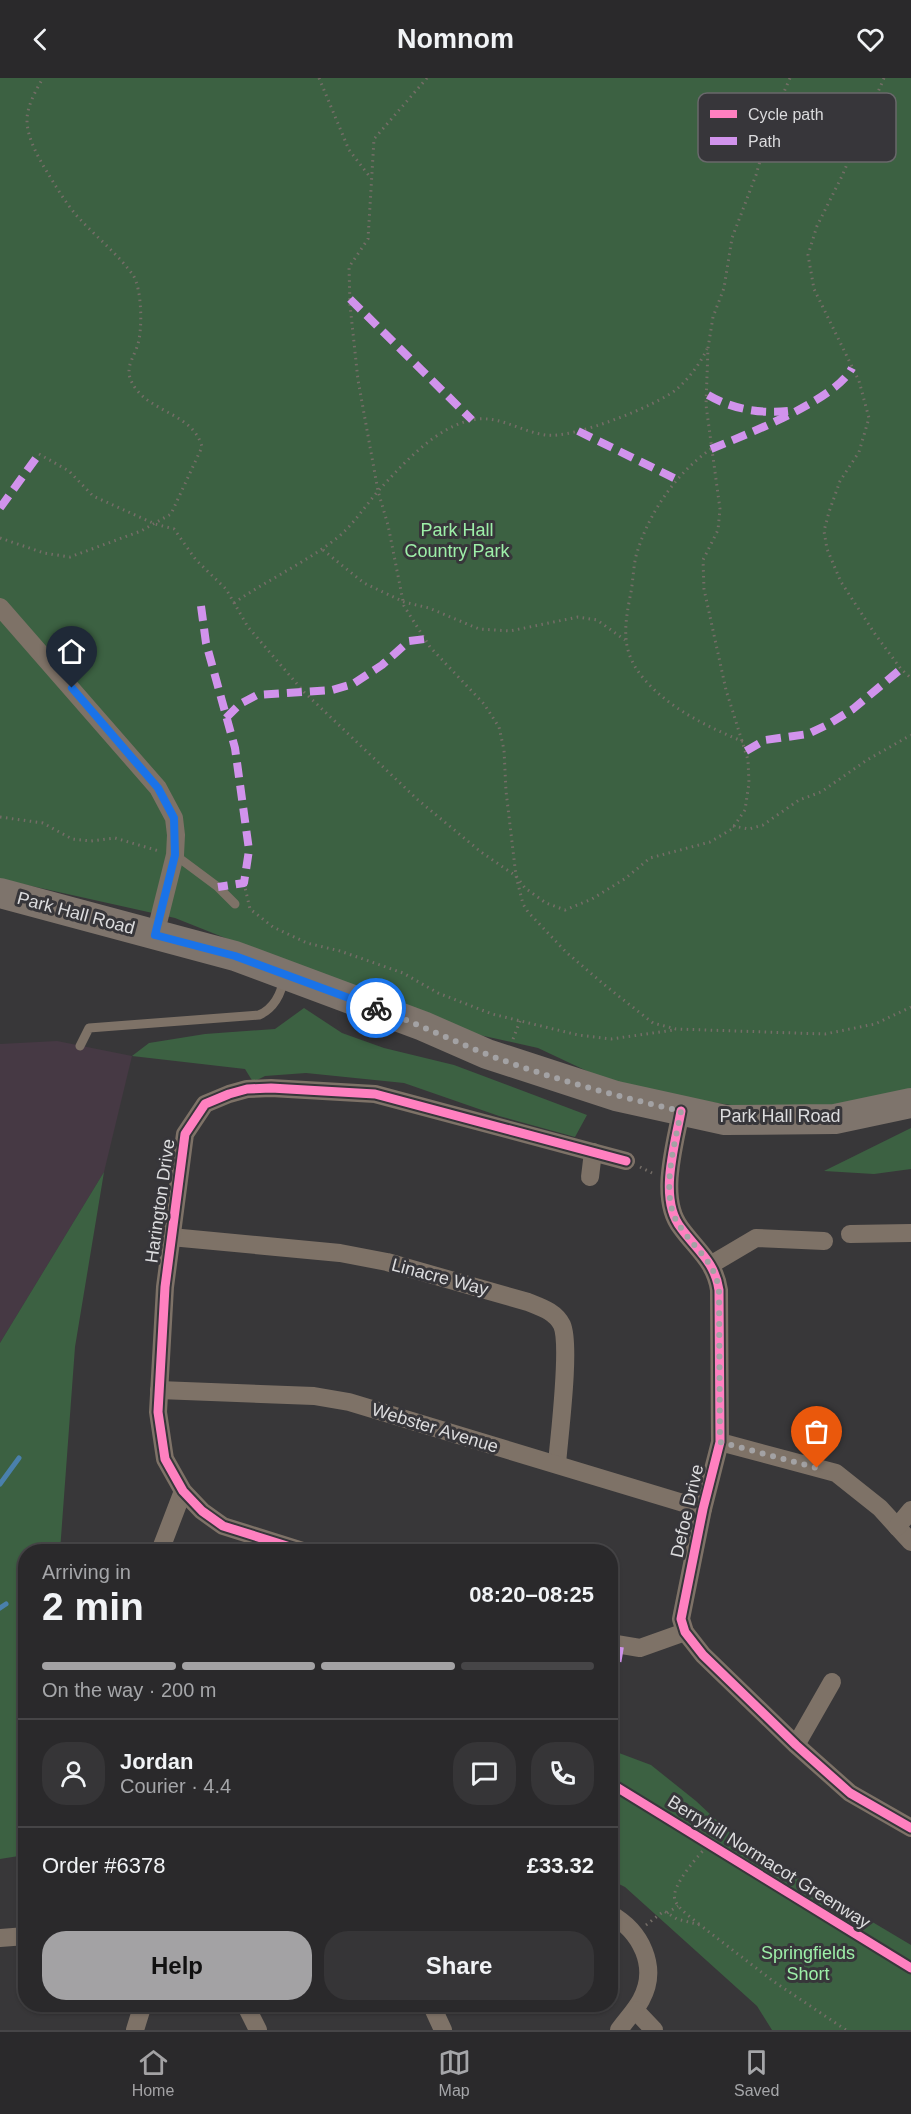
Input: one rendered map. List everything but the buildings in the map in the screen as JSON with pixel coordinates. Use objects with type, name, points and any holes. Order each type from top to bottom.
[{"type":"main road","name":"Park Hall Road","points":[[0,893],[235,956],[423,1026],[487,1054],[616,1096],[681,1111],[725,1120],[826,1119],[911,1102]]},
{"type":"street","points":[[0,607],[158,788],[174,818],[175,855],[155,935]]},
{"type":"street","name":"Harington Drive","points":[[281,1544],[223,1526],[202,1511],[183,1491],[165,1459],[158,1412],[165,1287],[185,1134],[205,1104],[247,1089],[271,1088],[375,1094],[626,1161]]},
{"type":"street","name":"Defoe Drive","points":[[681,1111],[669,1200],[680,1228],[712,1264],[717,1275],[719,1290],[720,1442],[683,1604],[681,1619],[686,1632]]},
{"type":"street","points":[[590,1177],[593,1152]]},
{"type":"street","points":[[850,1234],[911,1233]]},
{"type":"street","name":"Linacre Way","points":[[171,1237],[352,1255],[387,1262],[528,1302],[548,1310],[562,1325],[564,1334],[564,1373],[557,1464]]},
{"type":"street","points":[[712,1264],[756,1238],[824,1240]]},
{"type":"street","name":"Webster Avenue","points":[[159,1389],[314,1396],[349,1402],[703,1509]]},
{"type":"street","points":[[720,1442],[836,1473],[880,1508],[911,1542]]},
{"type":"street","points":[[163,1544],[183,1491]]},
{"type":"street","points":[[897,1527],[911,1510]]},
{"type":"street","points":[[618,1644],[640,1648],[686,1632],[716,1668],[850,1793],[911,1828]]},
{"type":"street","points":[[796,1745],[832,1682]]},
{"type":"street","points":[[618,1918],[636,1934],[645,1953],[648,1974],[642,1999],[619,2030]]},
{"type":"street","points":[[0,1938],[18,1937]]},
{"type":"street","points":[[634,2010],[654,2030]]},
{"type":"street","points":[[135,2030],[141,2012]]},
{"type":"street","points":[[250,2012],[258,2030]]},
{"type":"street","points":[[435,2012],[443,2030]]},
{"type":"lane","points":[[175,855],[201,873],[235,904]]},
{"type":"lane","points":[[80,1046],[89,1028],[259,1014],[266,1011],[279,994],[283,973]]},
{"type":"path","points":[[0,538],[44,553],[70,557],[155,524],[171,514],[202,447],[199,436],[181,420],[153,404],[136,390],[130,378],[129,363],[138,345],[141,310],[135,277],[75,214],[34,151],[27,120],[30,105],[43,78]]},
{"type":"path","points":[[319,78],[349,150],[371,178]]},
{"type":"path","points":[[426,78],[374,139],[372,203],[368,239],[350,267],[350,305],[358,380],[378,491],[388,525],[404,602],[430,647],[484,704],[499,727],[504,750],[506,791],[516,876],[523,903],[528,912],[566,952],[653,1023],[675,1029]]},
{"type":"path","points":[[784,93],[790,78]]},
{"type":"path","points":[[878,93],[884,78]]},
{"type":"path","points":[[39,454],[69,471],[93,496],[155,524],[174,529],[196,560],[226,589],[248,627],[304,692],[418,800],[481,852],[516,876],[525,888],[546,903],[566,910],[592,900],[626,878],[650,858],[710,842],[733,826],[745,810],[749,783],[748,760],[726,690],[704,589],[703,560],[718,530],[720,510],[706,405],[708,348],[713,317],[724,288],[732,238],[760,162]]},
{"type":"path","points":[[848,162],[817,226],[808,255],[814,290],[859,381],[869,418],[859,452],[840,481],[824,531],[827,549],[841,582],[881,643],[911,678]]},
{"type":"path","points":[[234,603],[323,549],[340,536],[378,491],[429,442],[450,428],[472,420],[496,419],[547,436],[563,436],[609,421],[668,395],[690,375],[708,348]]},
{"type":"path","points":[[711,449],[676,479],[650,520],[636,557],[625,624],[625,640],[630,656],[644,678],[670,703],[705,726],[744,742]]},
{"type":"path","points":[[323,549],[358,579],[404,602],[429,608],[479,629],[510,631],[578,617],[597,620],[625,640]]},
{"type":"path","points":[[733,826],[749,829],[763,825],[799,800],[821,792],[867,760],[911,735]]},
{"type":"path","points":[[0,817],[43,824],[72,839],[91,841],[115,838],[175,855]]},
{"type":"path","points":[[244,883],[250,909],[273,927],[307,943],[340,951],[403,973],[438,993],[492,1014],[578,1035],[611,1039],[675,1029],[825,1034],[875,1024],[911,1007]]},
{"type":"path","points":[[626,1161],[670,1182]]},
{"type":"path","points":[[709,1844],[684,1874],[674,1895],[675,1902],[700,1925],[773,1981],[846,2030]]},
{"type":"path","points":[[667,1913],[679,1906]]},
{"type":"path","points":[[636,1934],[660,1913],[667,1913],[700,1925]]},
{"type":"shaded area","points":[[57,1041],[132,1056],[104,1172],[0,1343],[0,1044]]},
{"type":"green space","name":"Park Hall Country Park","points":[[0,78],[911,78],[911,1091],[870,1103],[760,1109],[673,1097],[606,1080],[538,1048],[457,1030],[175,918],[0,879]]},
{"type":"green space","points":[[304,1008],[342,1033],[384,1048],[454,1065],[587,1115],[575,1137],[499,1116],[404,1083],[306,1073],[265,1076],[253,1082],[245,1069],[132,1056],[149,1043],[205,1034],[275,1029]]},
{"type":"green space","points":[[911,1128],[911,1169],[874,1174],[824,1171]]},
{"type":"green space","points":[[104,1172],[75,1347],[61,1544],[18,1544],[18,1856],[0,1859],[0,1343]]},
{"type":"green space","name":"Springfields Short","points":[[618,1753],[651,1765],[696,1801],[743,1845],[911,1945],[911,2030],[772,2030],[757,2006],[625,1887],[618,1884]]},
{"type":"waterway","points":[[0,1484],[19,1458]]},
{"type":"waterway","points":[[0,1608],[6,1604]]},
{"type":"waterway","points":[[618,1788],[700,1834],[716,1850]]},
{"type":"marked path","points":[[350,299],[472,420]]},
{"type":"marked path","points":[[711,449],[766,426],[809,404],[843,380],[852,368]]},
{"type":"marked path","points":[[708,395],[727,404],[746,409],[767,412],[788,411]]},
{"type":"marked path","points":[[578,431],[676,479]]},
{"type":"marked path","points":[[0,508],[39,454]]},
{"type":"marked path","points":[[201,606],[206,643],[235,748],[249,850],[244,883],[218,887]]},
{"type":"marked path","points":[[226,718],[240,704],[257,695],[332,690],[353,684],[382,665],[409,641],[425,639]]},
{"type":"marked path","points":[[746,751],[765,740],[808,734],[829,724],[853,709],[901,669]]},
{"type":"marked path","points":[[618,1658],[620,1646]]},
{"type":"cycle path","points":[[281,1544],[223,1526],[202,1511],[183,1491],[165,1459],[158,1412],[165,1287],[185,1134],[205,1104],[247,1089],[271,1088],[375,1094],[626,1161]]},
{"type":"cycle path","points":[[681,1111],[670,1171],[670,1202],[681,1228],[714,1272],[719,1290],[720,1442],[703,1509],[681,1619],[685,1632],[703,1655],[796,1745],[850,1793],[911,1828]]},
{"type":"cycle path","name":"Berryhill Normacot Greenway","points":[[618,1788],[911,1968]]},
{"type":"way so far","points":[[376,1008],[487,1054],[539,1072],[616,1096],[681,1111],[669,1200],[680,1228],[712,1264],[717,1275],[720,1442],[817,1468]]},
{"type":"route","points":[[72,688],[158,788],[174,818],[175,855],[155,935],[235,956],[376,1008]]}]
